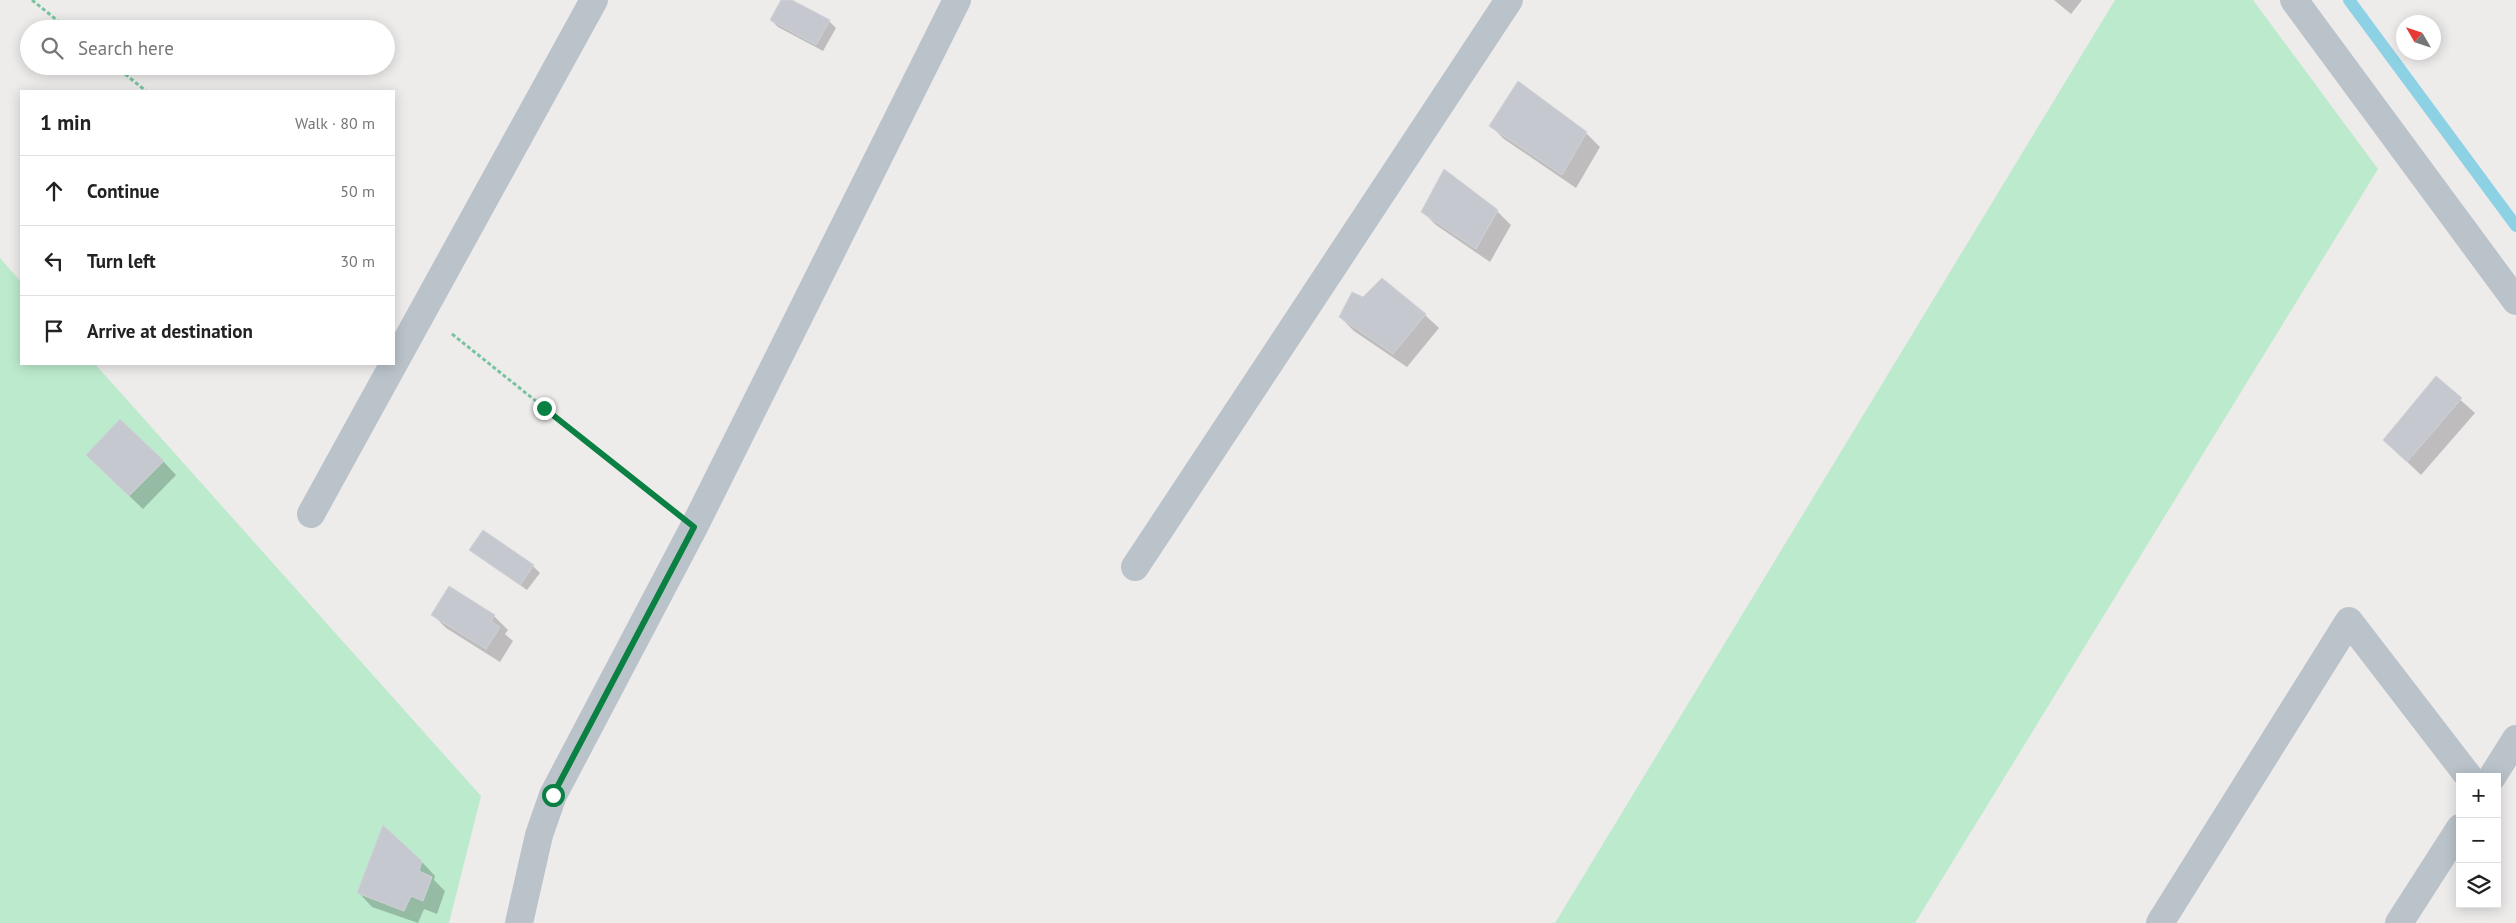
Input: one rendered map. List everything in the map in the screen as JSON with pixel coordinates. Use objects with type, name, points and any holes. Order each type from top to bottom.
[{"type":"street","points":[[395,361],[594,0]]},
{"type":"street","points":[[519,923],[539,835],[553,795],[694,527],[957,0]]},
{"type":"street","points":[[1135,567],[1509,0]]},
{"type":"street","points":[[2294,0],[2516,301]]},
{"type":"street","points":[[311,514],[393,365]]},
{"type":"street","points":[[2160,923],[2348,621],[2466,773]]},
{"type":"street","points":[[2494,773],[2516,738]]},
{"type":"street","points":[[2400,923],[2456,834]]},
{"type":"path","points":[[32,0],[57,20]]},
{"type":"path","points":[[126,75],[145,90]]},
{"type":"path","points":[[448,331],[694,527]]},
{"type":"green space","points":[[2115,0],[2253,0],[2378,169],[1915,923],[1555,923]]},
{"type":"green space","points":[[0,258],[20,281],[20,365],[96,365],[481,796],[449,923],[0,923]]},
{"type":"building","points":[[781,0],[792,0],[830,20],[816,45],[770,20]]},
{"type":"building","points":[[1518,81],[1587,132],[1562,175],[1489,126]]},
{"type":"building","points":[[1444,169],[1498,210],[1476,249],[1421,212]]},
{"type":"building","points":[[1382,278],[1426,314],[1393,354],[1339,317],[1352,292],[1363,297]]},
{"type":"building","points":[[2436,376],[2462,398],[2407,462],[2383,440]]},
{"type":"building","points":[[120,419],[164,461],[129,496],[86,455]]},
{"type":"building","points":[[483,530],[534,565],[520,585],[469,550]]},
{"type":"building","points":[[449,586],[495,615],[491,621],[500,627],[486,649],[431,615]]},
{"type":"building","points":[[383,825],[422,861],[419,871],[432,877],[423,901],[411,896],[404,911],[357,893]]},
{"type":"waterway","points":[[2349,0],[2516,226]]},
{"type":"route","points":[[544,408],[694,527],[553,795]]}]
